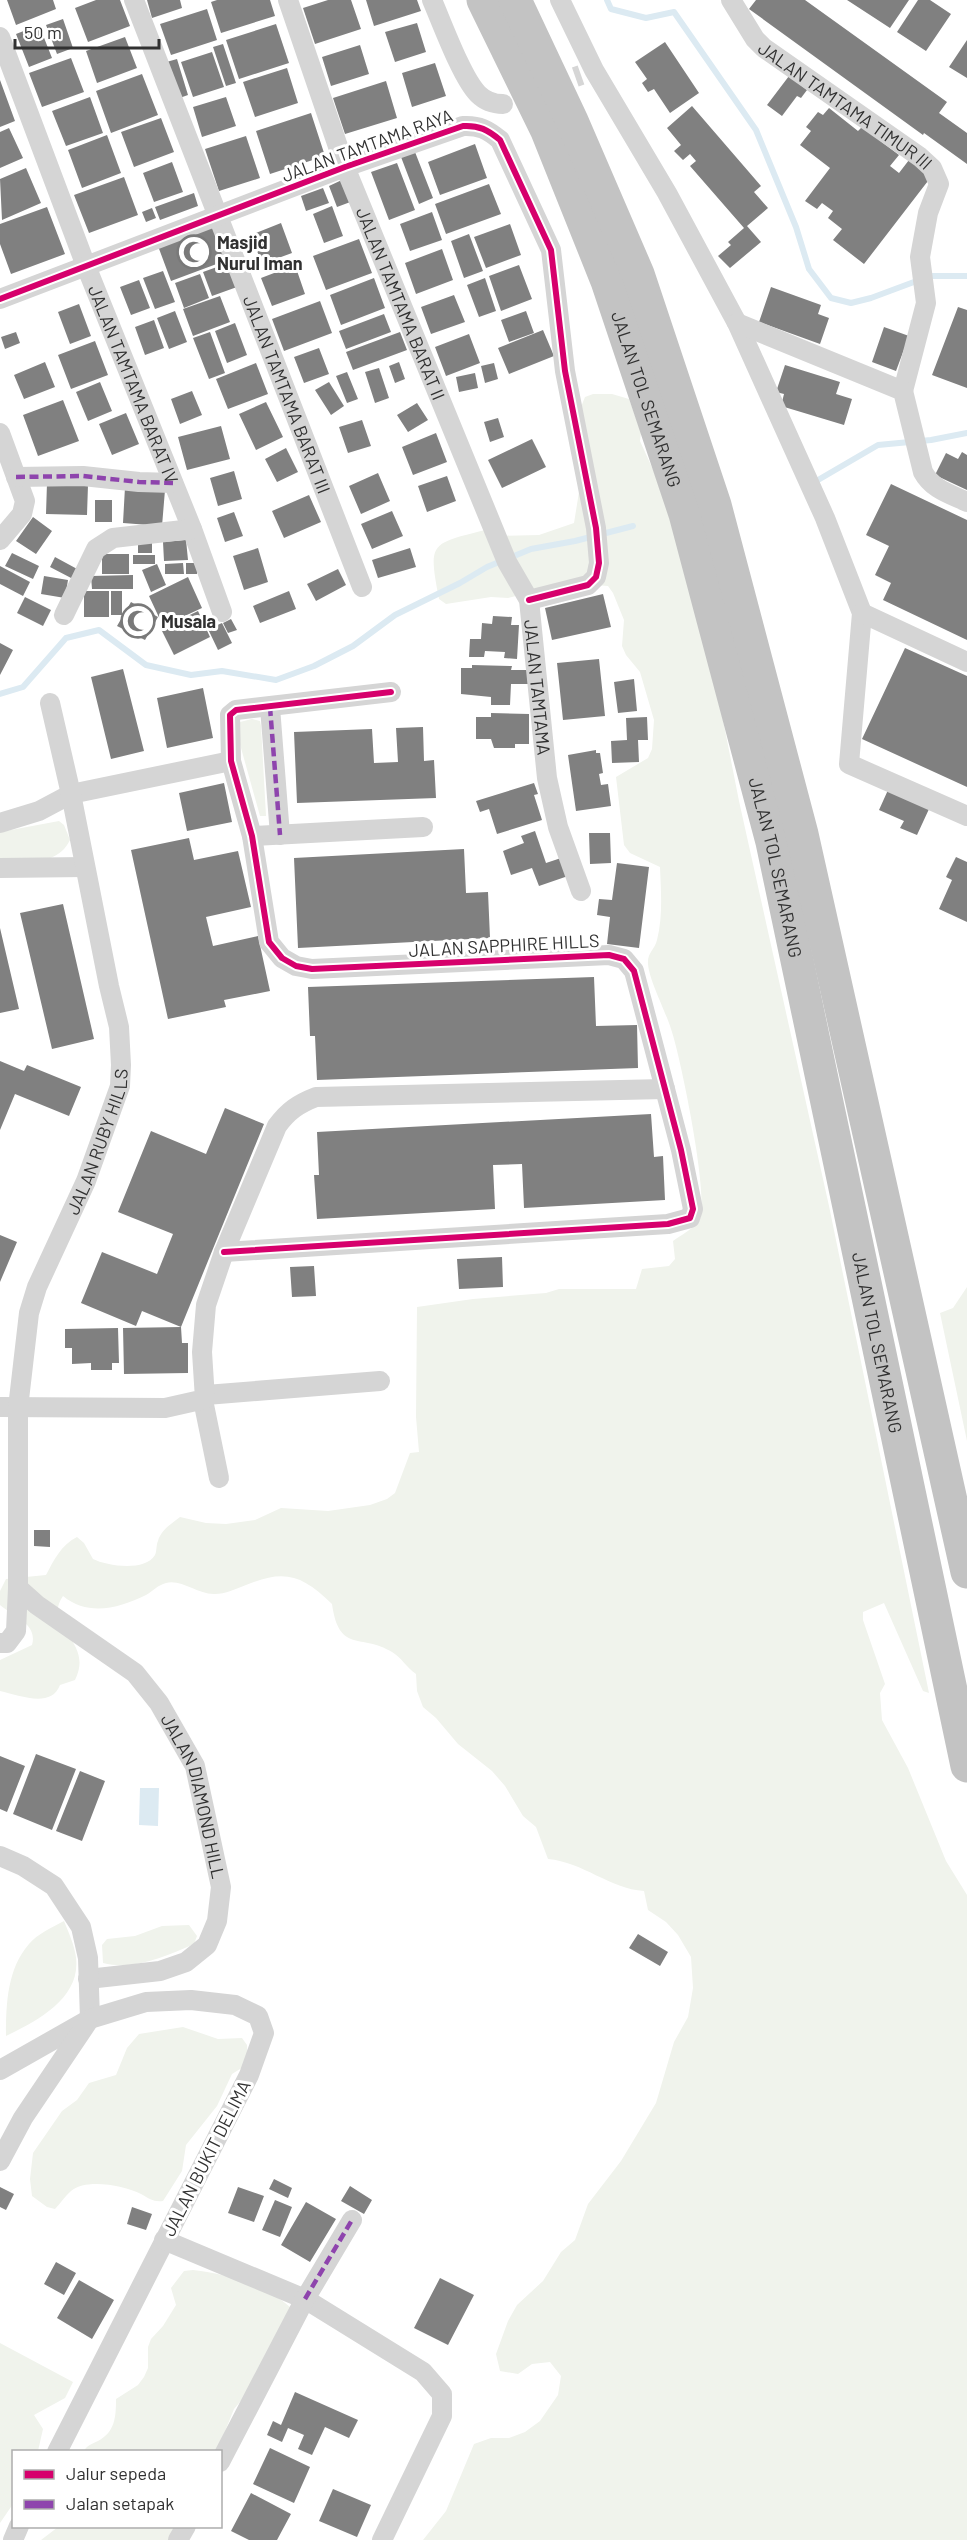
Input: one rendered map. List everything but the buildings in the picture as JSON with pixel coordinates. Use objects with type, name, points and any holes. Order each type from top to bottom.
[{"type":"highway","name":"JALAN TOL SEMARANG","points":[[483,0],[547,131],[607,280],[685,514],[772,842],[967,1766]]},
{"type":"highway","name":"JALAN TOL SEMARANG","points":[[515,0],[572,121],[638,274],[715,505],[802,834],[967,1572]]},
{"type":"street","name":"JALAN TAMTAMA BARAT III","points":[[134,0],[362,587]]},
{"type":"street","name":"JALAN TAMTAMA BARAT II","points":[[288,0],[345,167],[506,559],[529,600]]},
{"type":"street","points":[[432,0],[469,83],[485,100],[494,104],[503,104]]},
{"type":"street","points":[[560,0],[588,72],[667,193],[737,323],[825,518],[862,613],[849,764],[967,816]]},
{"type":"street","name":"JALAN TAMTAMA TIMUR III","points":[[731,0],[755,39],[764,48],[920,157],[932,168],[939,184],[928,213],[920,257],[926,303],[903,391]]},
{"type":"street","name":"JALAN TAMTAMA BARAT IV","points":[[0,36],[86,266],[192,529],[222,612]]},
{"type":"street","name":"JALAN TAMTAMA RAYA","points":[[0,298],[345,167],[463,126],[474,125],[488,129],[500,140],[551,250],[565,371],[597,535]]},
{"type":"street","points":[[737,323],[903,391],[927,480],[938,489],[967,502]]},
{"type":"street","points":[[0,434],[25,494],[25,507],[18,521],[0,540]]},
{"type":"street","points":[[16,477],[83,476],[173,483]]},
{"type":"street","points":[[64,615],[96,549],[102,543],[113,538],[192,529]]},
{"type":"street","name":"JALAN TAMTAMA","points":[[581,891],[558,827],[547,778],[529,600],[588,585],[597,577],[597,535]]},
{"type":"street","points":[[862,613],[967,662]]},
{"type":"street","name":"JALAN SAPPHIRE HILLS","points":[[224,1252],[568,1232],[681,1222],[690,1218],[693,1209],[634,971],[624,959],[609,956],[312,969],[296,966],[282,958],[269,942],[252,836],[231,761],[230,715],[236,710],[391,692]]},
{"type":"street","name":"JALAN RUBY HILLS","points":[[9,1407],[28,1313],[37,1287],[86,1181],[120,1086],[119,1027],[50,703]]},
{"type":"street","points":[[270,707],[280,835]]},
{"type":"street","points":[[0,823],[39,811],[71,794],[231,761]]},
{"type":"street","points":[[252,836],[423,827]]},
{"type":"street","points":[[0,868],[85,867]]},
{"type":"street","points":[[219,1478],[205,1397],[202,1352],[206,1305],[224,1252],[277,1126],[288,1111],[316,1097],[665,1089]]},
{"type":"street","points":[[0,1643],[7,1642],[15,1631],[18,1588],[9,1407],[165,1408],[205,1397],[380,1381]]},
{"type":"street","name":"JALAN DIAMOND HILL","points":[[18,1588],[37,1605],[135,1674],[159,1703],[195,1766],[221,1887],[217,1921],[207,1946],[186,1962],[160,1971],[88,1979]]},
{"type":"street","points":[[0,1856],[22,1866],[54,1886],[81,1927],[88,1958],[90,2019],[24,2118],[0,2161]]},
{"type":"street","name":"JALAN BUKIT DELIMA","points":[[0,2070],[90,2019],[146,2002],[191,2000],[235,2005],[258,2016],[264,2033],[249,2074],[58,2450]]},
{"type":"street","points":[[222,2458],[305,2299],[352,2220]]},
{"type":"street","points":[[164,2240],[305,2299],[423,2372],[442,2394],[442,2416],[381,2540]]},
{"type":"shaded area","points":[[593,394],[612,394],[629,399],[641,432],[640,441],[665,496],[723,720],[829,1206],[929,1693],[923,1691],[884,1603],[863,1612],[863,1620],[885,1684],[880,1693],[882,1720],[908,1768],[946,1861],[967,1895],[967,2540],[423,2540],[446,2511],[474,2444],[491,2438],[509,2438],[525,2432],[540,2421],[558,2395],[561,2376],[550,2362],[532,2364],[518,2374],[500,2371],[496,2354],[508,2321],[517,2305],[543,2281],[561,2252],[575,2240],[588,2204],[621,2161],[656,2103],[674,2042],[688,2017],[693,1988],[691,1957],[678,1935],[666,1922],[648,1910],[644,1891],[620,1886],[573,1865],[548,1859],[536,1827],[523,1816],[505,1786],[492,1771],[458,1744],[436,1718],[423,1707],[417,1691],[416,1674],[392,1652],[346,1636],[335,1620],[332,1604],[302,1581],[282,1576],[272,1577],[215,1594],[172,1582],[136,1600],[104,1608],[83,1607],[63,1596],[58,1607],[58,1617],[78,1654],[79,1666],[75,1680],[60,1685],[50,1697],[25,1697],[0,1691],[0,1660],[32,1645],[33,1638],[32,1632],[24,1622],[0,1605],[0,1591],[6,1579],[46,1575],[62,1549],[77,1537],[84,1543],[93,1559],[107,1564],[135,1566],[143,1564],[155,1555],[161,1534],[180,1517],[206,1523],[226,1524],[255,1520],[281,1508],[328,1511],[370,1505],[387,1499],[395,1493],[410,1453],[419,1452],[416,1417],[417,1307],[473,1299],[546,1293],[559,1289],[636,1289],[642,1269],[669,1266],[675,1259],[673,1241],[699,1221],[702,1209],[701,1187],[687,1096],[671,1029],[651,979],[648,964],[657,940],[660,922],[660,867],[630,853],[624,845],[616,777],[648,758],[652,749],[654,720],[640,672],[626,655],[622,646],[624,620],[608,586],[567,583],[508,598],[491,597],[446,604],[439,599],[434,566],[437,548],[453,539],[485,530],[492,536],[539,535],[574,523],[579,492],[579,412],[585,397]]},
{"type":"shaded area","points":[[252,719],[260,721],[261,726],[266,816],[260,816],[236,730],[240,722]]},
{"type":"shaded area","points":[[59,821],[64,825],[70,840],[57,855],[40,860],[0,861],[0,832]]},
{"type":"shaded area","points":[[967,1287],[967,1441],[940,1313],[953,1308]]},
{"type":"shaded area","points":[[140,1788],[159,1788],[158,1826],[139,1825]]},
{"type":"shaded area","points":[[64,1921],[75,1952],[76,1968],[73,1981],[66,1994],[45,2014],[6,2036],[7,2000],[16,1965],[32,1940]]},
{"type":"shaded area","points":[[189,1925],[197,1936],[194,1944],[138,1964],[103,1963],[102,1945],[107,1939],[135,1936],[162,1926]]},
{"type":"shaded area","points":[[183,2027],[218,2039],[242,2038],[247,2045],[248,2064],[232,2074],[217,2106],[186,2145],[182,2171],[163,2201],[152,2200],[125,2188],[96,2184],[78,2187],[71,2191],[55,2209],[47,2207],[32,2196],[30,2179],[33,2153],[62,2111],[77,2100],[89,2083],[116,2075],[127,2048],[139,2034]]},
{"type":"shaded area","points":[[184,2271],[218,2274],[244,2281],[269,2292],[290,2307],[290,2316],[245,2396],[234,2409],[217,2450],[85,2450],[104,2437],[111,2429],[115,2418],[116,2399],[138,2385],[144,2377],[148,2368],[148,2347],[151,2339],[163,2326],[176,2305],[171,2288]]},
{"type":"shaded area","points":[[0,2343],[73,2382],[65,2398],[34,2415],[43,2429],[38,2450],[12,2450],[12,2505],[0,2523]]},
{"type":"shaded area","points":[[57,2528],[176,2528],[171,2540],[41,2540]]},
{"type":"waterway","points":[[607,0],[611,9],[646,18],[674,12],[756,130],[796,227],[809,269],[831,298],[851,303],[930,276],[967,276]]},
{"type":"waterway","points":[[818,480],[878,445],[931,440],[967,433]]},
{"type":"waterway","points":[[0,694],[23,687],[66,638],[99,630],[146,665],[191,675],[222,671],[276,680],[314,666],[353,646],[395,615],[487,567],[531,549],[575,541],[633,526]]},
{"type":"tunnel","points":[[547,87],[581,75]]},
{"type":"marked path","points":[[16,477],[83,476],[173,483]]},
{"type":"marked path","points":[[270,707],[280,835]]},
{"type":"marked path","points":[[305,2299],[352,2220]]},
{"type":"cycle path","points":[[0,299],[345,167],[463,126],[479,127],[487,131],[500,140],[551,250],[565,371],[596,528],[599,563],[596,577],[588,585],[529,600]]},
{"type":"cycle path","points":[[224,1252],[668,1224],[690,1218],[693,1209],[681,1150],[634,971],[624,959],[609,955],[312,969],[296,966],[282,958],[269,942],[252,836],[231,761],[230,715],[236,710],[391,692]]},
{"type":"place","name":"Masjid Nurul Iman","points":[[194,252]]},
{"type":"place","name":"Musala","points":[[138,621]]}]
